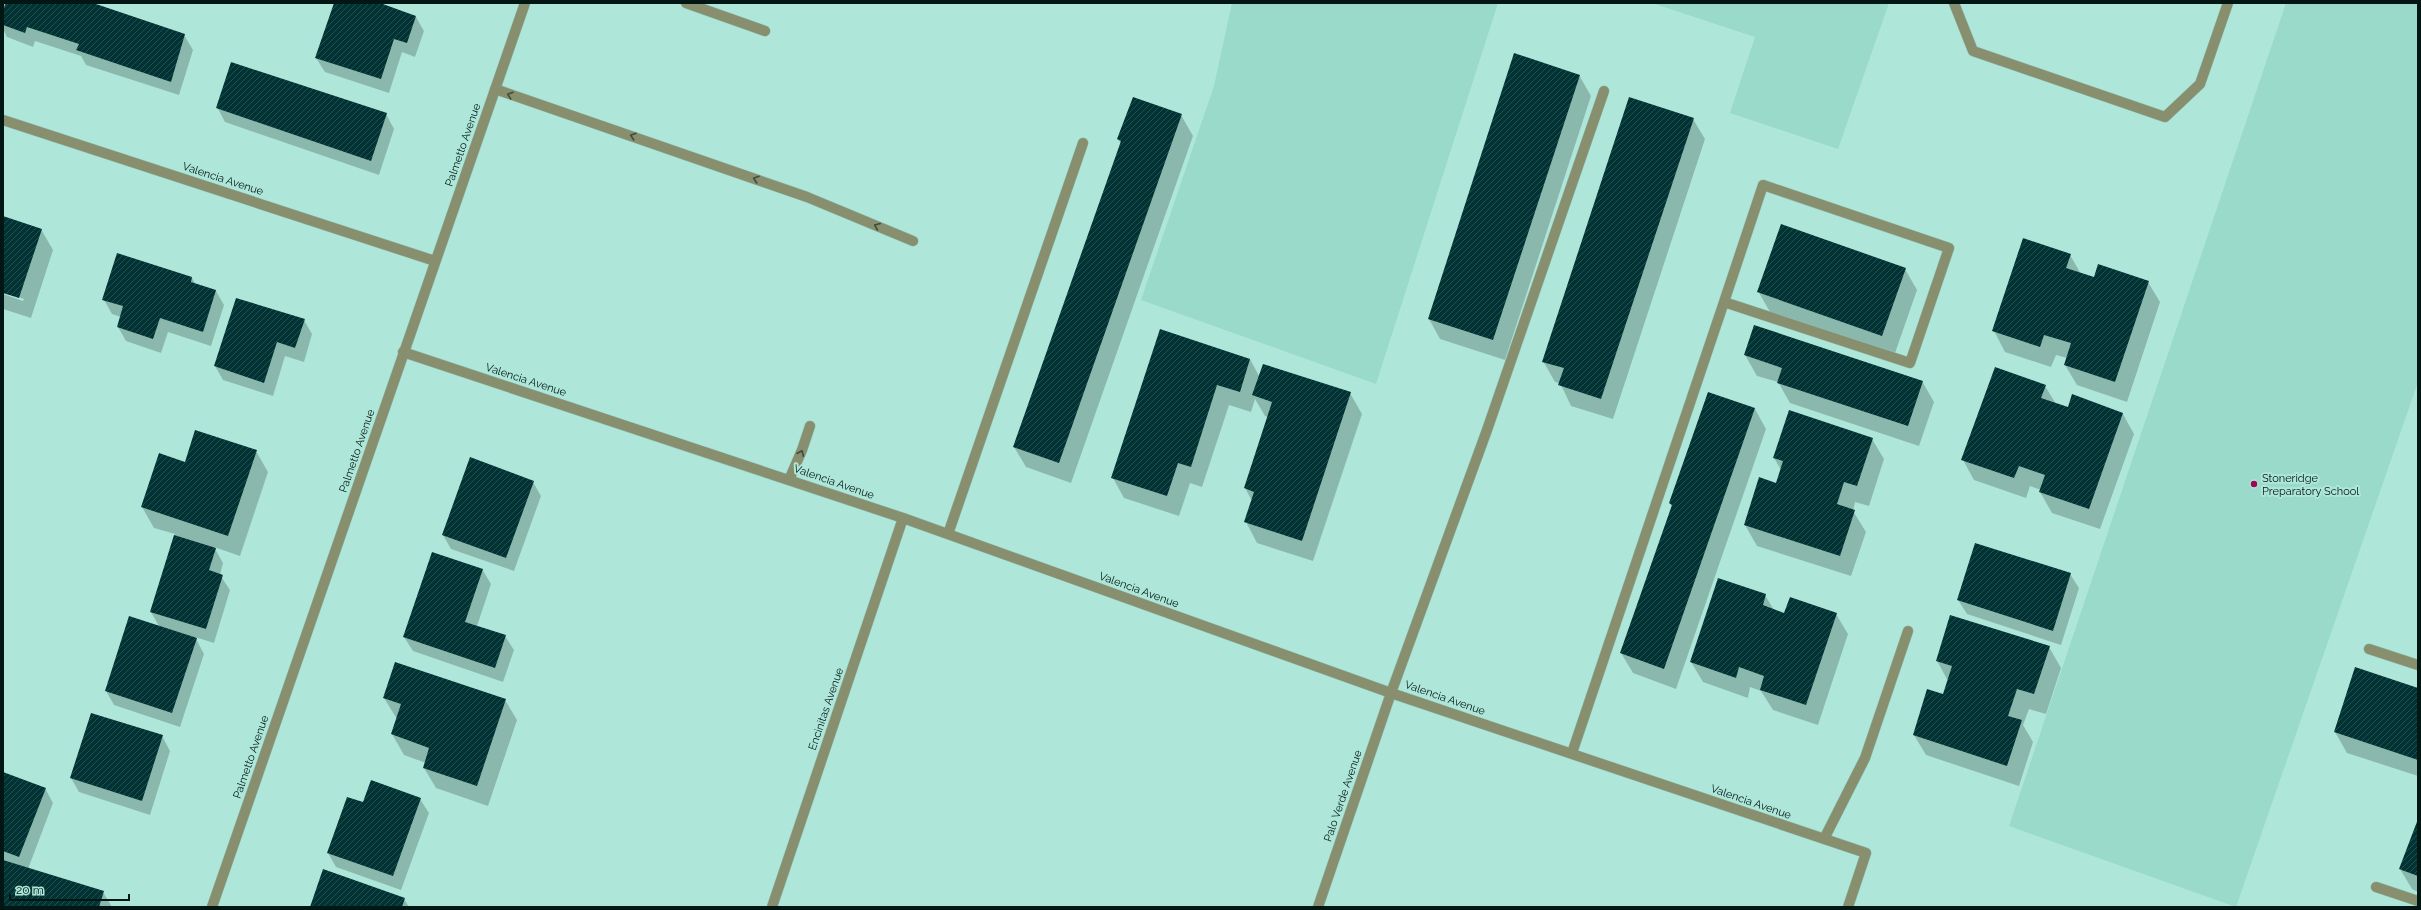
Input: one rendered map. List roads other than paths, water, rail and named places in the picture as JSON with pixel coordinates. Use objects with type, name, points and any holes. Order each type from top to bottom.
[{"type":"street","name":"Palmetto Avenue","points":[[212,907],[525,3]]},
{"type":"street","points":[[686,3],[765,31]]},
{"type":"street","points":[[1954,3],[1973,51],[2165,116],[2200,84],[2228,3]]},
{"type":"street","points":[[495,89],[807,197],[913,241]]},
{"type":"street","name":"Palo Verde Avenue","points":[[1318,907],[1391,693],[1487,430],[1604,91]]},
{"type":"street","name":"Valencia Avenue","points":[[3,120],[435,261]]},
{"type":"street","points":[[948,534],[1083,143]]},
{"type":"street","points":[[1572,753],[1763,185],[1950,248],[1910,363],[1724,302]]},
{"type":"street","name":"Valencia Avenue","points":[[403,352],[904,518],[1391,693],[1866,853],[1848,907]]},
{"type":"street","points":[[789,480],[810,426]]},
{"type":"street","name":"Encinitas Avenue","points":[[772,907],[904,518]]},
{"type":"street","points":[[1824,840],[1865,758],[1908,631]]},
{"type":"street","points":[[2368,649],[2418,665]]},
{"type":"street","points":[[2376,887],[2418,901]]},
{"type":"place","name":"Stoneridge Preparatory School","points":[[2254,484]]}]
